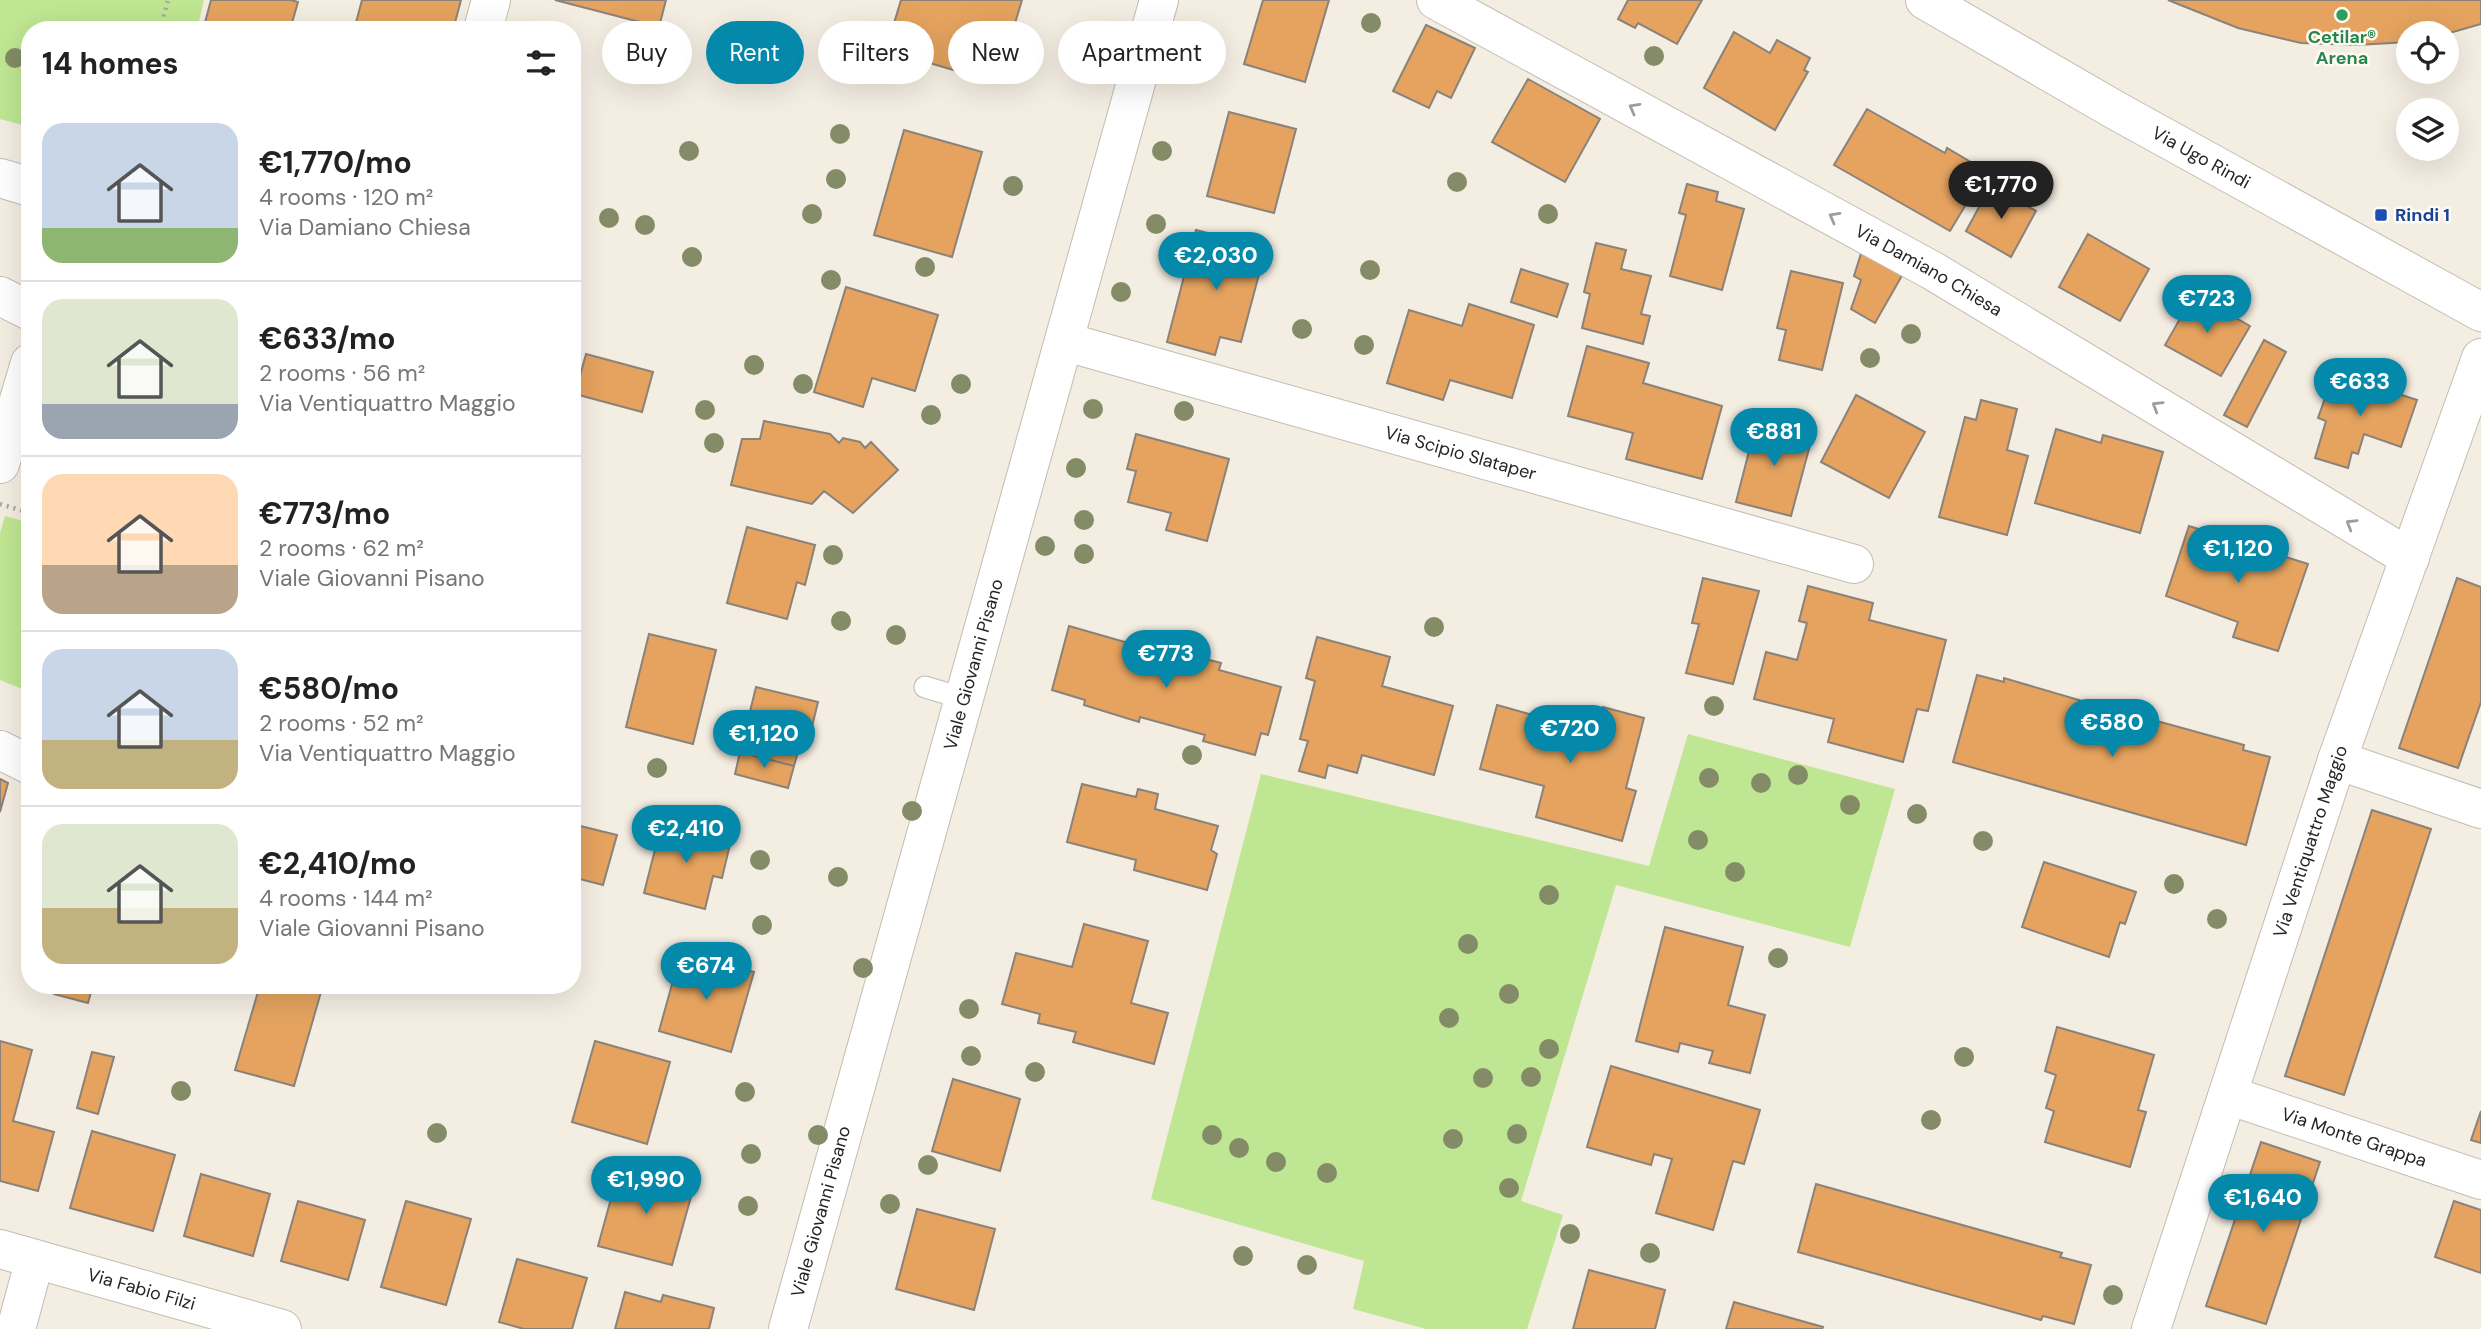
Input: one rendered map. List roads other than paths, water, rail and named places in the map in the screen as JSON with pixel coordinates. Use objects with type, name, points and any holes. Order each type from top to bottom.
[{"type":"street","points":[[485,21],[491,0]]},
{"type":"street","name":"Viale Giovanni Pisano","points":[[788,1329],[1066,342],[1159,0]]},
{"type":"street","name":"Via Damiano Chiesa","points":[[1436,0],[1934,271],[2410,558]]},
{"type":"street","name":"Via Ugo Rindi","points":[[1925,0],[2197,156],[2481,312]]},
{"type":"street","points":[[0,178],[21,184]]},
{"type":"street","points":[[0,296],[21,306]]},
{"type":"street","name":"Via Scipio Slataper","points":[[1066,342],[1854,564]]},
{"type":"street","name":"Via Ventiquattro Maggio","points":[[2154,1328],[2337,760],[2481,358]]},
{"type":"street","points":[[0,464],[21,393]]},
{"type":"street","points":[[0,750],[21,760]]},
{"type":"street","points":[[2337,760],[2481,810]]},
{"type":"street","name":"Via Monte Grappa","points":[[2228,1095],[2481,1180]]},
{"type":"street","points":[[16,1329],[18,1254]]},
{"type":"street","name":"Via Fabio Filzi","points":[[18,1254],[282,1329]]},
{"type":"lane","points":[[925,687],[965,699]]},
{"type":"place","name":"Cetilar® Arena","points":[[2342,15]]},
{"type":"place","name":"Rindi 1","points":[[2381,215]]}]
